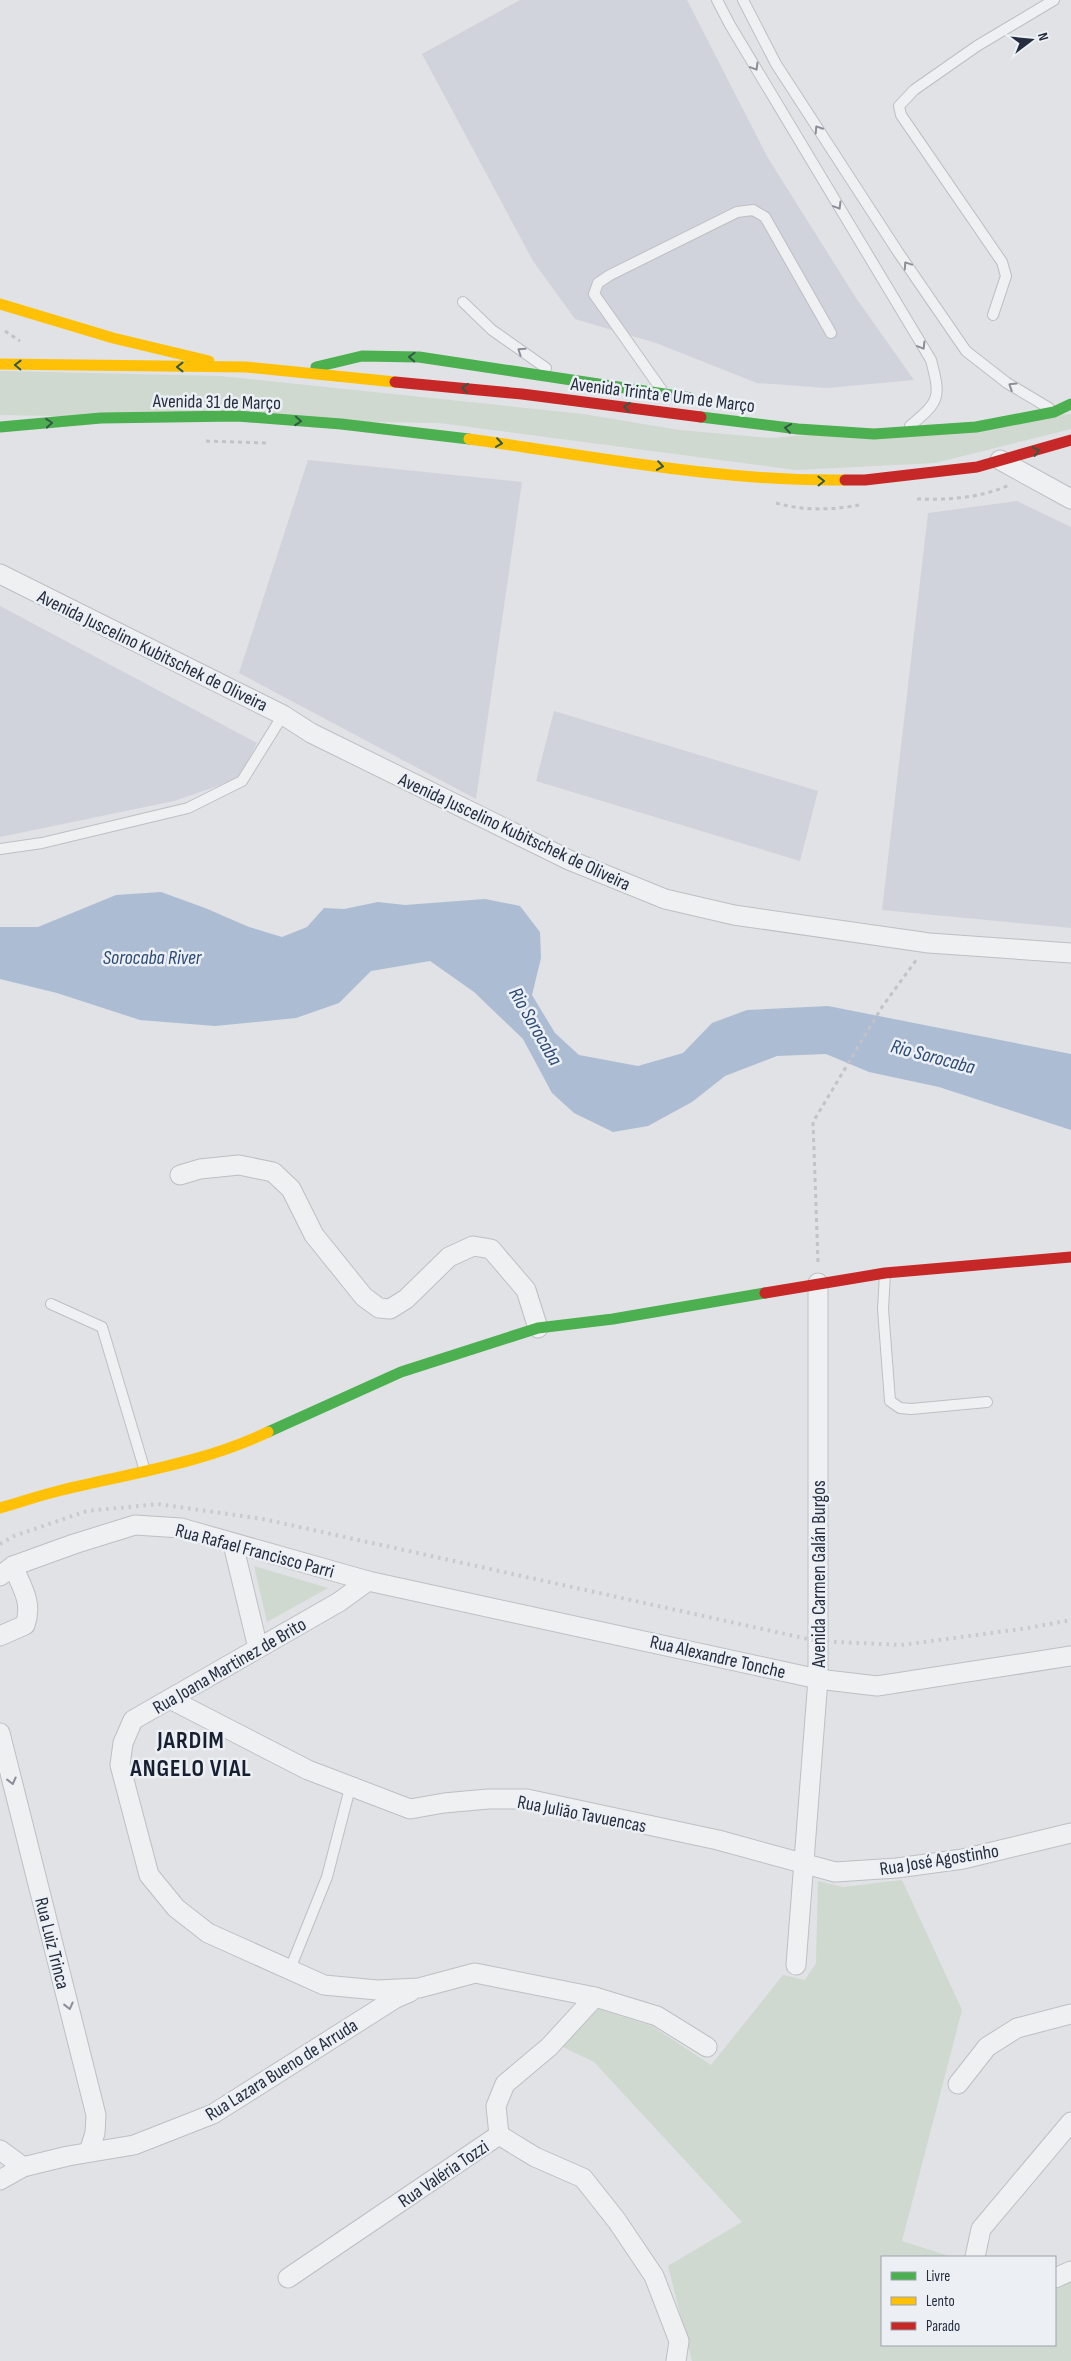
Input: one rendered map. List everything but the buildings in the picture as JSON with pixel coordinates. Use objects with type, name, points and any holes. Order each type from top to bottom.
[{"type":"main road","points":[[0,304],[114,338],[233,367]]},
{"type":"main road","points":[[298,372],[362,356],[419,357],[663,392],[706,401]]},
{"type":"main road","name":"Avenida 31 de Março","points":[[0,364],[233,367],[346,376]]},
{"type":"main road","name":"Avenida Trinta e Um de Março","points":[[346,376],[522,394],[798,429],[874,434],[976,427],[1054,412],[1071,404]]},
{"type":"main road","points":[[762,413],[874,434]]},
{"type":"main road","name":"Avenida 31 de Março","points":[[0,427],[101,418],[236,416],[341,424],[433,434],[712,473],[796,481],[865,480],[977,466],[1000,460]]},
{"type":"main road","points":[[1000,460],[1071,440]]},
{"type":"main road","points":[[0,1508],[61,1490],[181,1464],[247,1442],[401,1372],[458,1352],[538,1328],[613,1319],[885,1272],[1071,1257]]},
{"type":"street","points":[[1000,460],[1071,499]]},
{"type":"street","name":"Avenida Juscelino Kubitschek de Oliveira","points":[[0,574],[283,715],[311,733],[568,860],[665,899],[734,915],[929,943],[1071,953]]},
{"type":"street","points":[[180,1175],[200,1170],[239,1165],[273,1172],[291,1189],[314,1235],[364,1298],[379,1308],[390,1309],[406,1299],[449,1257],[473,1246],[491,1249],[526,1290],[538,1328]]},
{"type":"street","name":"Avenida Carmen Galán Burgos","points":[[796,1964],[818,1679],[818,1283]]},
{"type":"street","name":"Rua Rafael Francisco Parri","points":[[6,1571],[74,1544],[135,1525],[181,1528],[368,1581]]},
{"type":"street","points":[[233,1544],[258,1648]]},
{"type":"street","points":[[0,1636],[25,1625],[29,1613],[28,1602],[6,1571]]},
{"type":"street","name":"Rua Alexandre Tonche","points":[[368,1581],[818,1679],[877,1686],[1071,1656]]},
{"type":"street","name":"Rua Joana Martinez de Brito","points":[[368,1581],[339,1602],[133,1720],[122,1751],[120,1765],[148,1875],[176,1908],[208,1932],[324,1985],[377,1990],[419,1988],[475,1973],[534,1983],[595,1997],[657,2016],[707,2047]]},
{"type":"street","name":"Rua Julião Tavuencas","points":[[170,1699],[308,1770],[350,1788],[410,1809],[444,1803],[488,1799],[527,1799],[718,1840],[805,1864]]},
{"type":"street","name":"Rua Luiz Trinca","points":[[0,1733],[96,2115],[95,2134],[89,2152]]},
{"type":"street","name":"Rua José Agostinho","points":[[805,1864],[835,1872],[897,1868],[963,1859],[1071,1832]]},
{"type":"street","name":"Rua Lazara Bueno de Arruda","points":[[0,2180],[23,2167],[89,2152],[134,2145],[213,2114],[396,1998],[419,1988]]},
{"type":"street","name":"Rua Valéria Tozzi","points":[[288,2278],[498,2135],[496,2106],[506,2084],[549,2047],[595,1997]]},
{"type":"street","points":[[958,2084],[987,2047],[1017,2028],[1071,2014]]},
{"type":"street","points":[[975,2256],[981,2229],[1071,2122]]},
{"type":"street","points":[[498,2135],[535,2157],[583,2178],[617,2221],[654,2276],[679,2341],[676,2361]]},
{"type":"street","points":[[0,2150],[23,2167]]},
{"type":"street","points":[[1056,2278],[1071,2270]]},
{"type":"lane","points":[[717,0],[730,25],[931,360],[938,385],[933,406],[903,431]]},
{"type":"lane","points":[[743,0],[776,64],[898,252],[966,352],[1007,383],[1054,412]]},
{"type":"lane","points":[[993,315],[1006,276],[1002,262],[901,115],[899,106],[914,90],[977,46],[1054,0]]},
{"type":"lane","points":[[663,392],[594,294],[598,283],[610,275],[737,212],[753,210],[765,217],[830,333]]},
{"type":"lane","points":[[463,302],[492,330],[562,378]]},
{"type":"lane","points":[[0,849],[42,843],[188,808],[242,781],[283,715]]},
{"type":"lane","points":[[885,1272],[884,1310],[890,1401],[900,1408],[911,1409],[987,1402]]},
{"type":"lane","points":[[51,1304],[102,1327],[145,1472]]},
{"type":"lane","points":[[290,1969],[327,1877],[350,1788]]},
{"type":"path","points":[[818,1283],[813,1122],[882,1007],[929,943]]},
{"type":"shaded area","points":[[520,0],[687,0],[768,158],[856,298],[914,380],[827,388],[757,383],[656,343],[575,319],[533,261],[422,54]]},
{"type":"shaded area","points":[[0,371],[220,376],[583,414],[679,430],[770,438],[1071,414],[1071,429],[935,463],[796,470],[439,423],[0,415]]},
{"type":"shaded area","points":[[308,460],[522,482],[476,799],[239,673]]},
{"type":"shaded area","points":[[1017,501],[1071,527],[1071,928],[882,910],[928,513]]},
{"type":"shaded area","points":[[0,606],[257,743],[238,779],[174,801],[0,837]]},
{"type":"shaded area","points":[[554,711],[818,791],[800,861],[536,781]]},
{"type":"shaded area","points":[[254,1566],[328,1588],[267,1622]]},
{"type":"shaded area","points":[[902,1880],[962,2010],[902,2241],[949,2256],[881,2256],[881,2346],[1056,2346],[1056,2287],[1071,2280],[1071,2361],[692,2361],[668,2266],[742,2222],[594,2062],[563,2047],[598,2009],[652,2026],[711,2065],[783,1975],[805,1980],[816,1963],[818,1881],[843,1887]]},
{"type":"water","name":"Sorocaba River","points":[[161,892],[249,927],[282,937],[307,927],[324,908],[344,909],[378,902],[405,905],[485,899],[520,906],[540,932],[541,958],[532,995],[555,1033],[579,1055],[638,1066],[683,1053],[712,1023],[747,1010],[828,1006],[1071,1054],[1071,1130],[939,1087],[869,1072],[826,1054],[777,1056],[725,1076],[692,1102],[648,1126],[613,1132],[574,1113],[552,1093],[523,1039],[474,992],[430,961],[371,971],[339,1003],[296,1018],[215,1026],[140,1020],[57,993],[0,979],[0,927],[38,927],[116,895]]},
{"type":"railway","points":[[0,1544],[14,1536],[87,1511],[158,1504],[263,1519],[817,1641],[901,1645],[1028,1628],[1071,1620]]},
{"type":"traffic: fast","points":[[316,367],[362,356],[419,357],[691,398]]},
{"type":"traffic: fast","points":[[701,417],[798,429],[874,434],[976,427],[1054,412],[1071,404]]},
{"type":"traffic: fast","points":[[0,427],[101,418],[237,416],[341,424],[469,439]]},
{"type":"traffic: fast","points":[[268,1432],[401,1372],[538,1328],[613,1319],[765,1293]]},
{"type":"traffic: slow","points":[[0,304],[113,338],[209,361]]},
{"type":"traffic: slow","points":[[0,364],[246,367],[395,382]]},
{"type":"traffic: slow","points":[[469,439],[657,467],[751,477],[845,480]]},
{"type":"traffic: slow","points":[[0,1508],[54,1492],[167,1466],[218,1452],[268,1432]]},
{"type":"traffic: jam","points":[[395,382],[522,394],[701,417]]},
{"type":"traffic: jam","points":[[845,480],[865,480],[977,467],[1071,440]]},
{"type":"traffic: jam","points":[[765,1293],[885,1273],[1071,1257]]},
{"type":"district","name":"JARDIM ANGELO VIAL","points":[[191,1754]]},
{"type":"water label","name":"Rio Sorocaba","points":[[536,1026]]},
{"type":"water label","name":"Rio Sorocaba","points":[[933,1056]]}]
